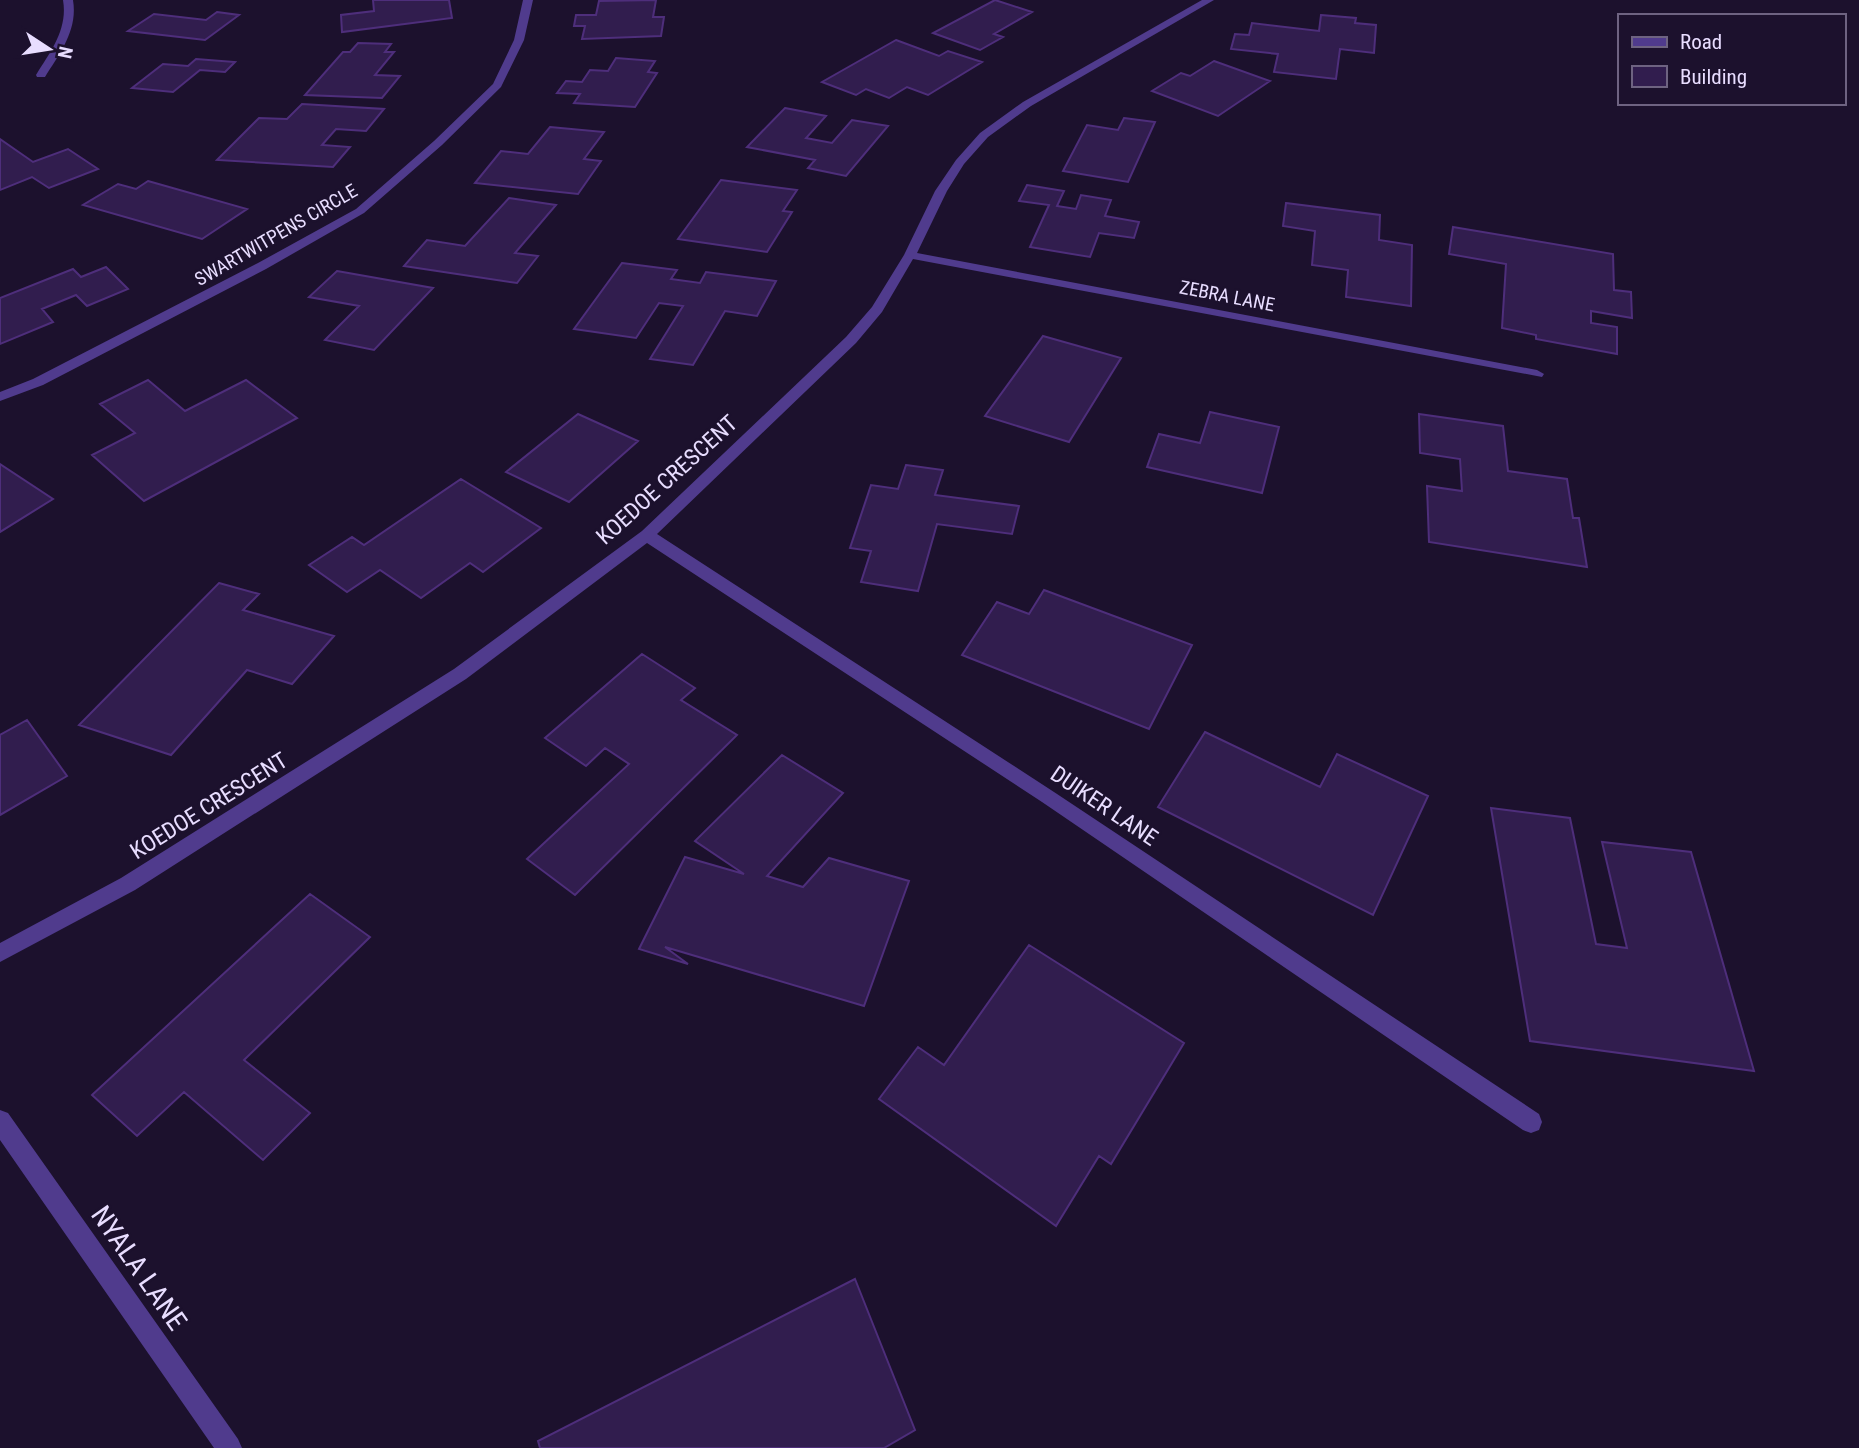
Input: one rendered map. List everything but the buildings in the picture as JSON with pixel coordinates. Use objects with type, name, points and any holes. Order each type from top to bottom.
[{"type":"street","points":[[41,75],[66,32],[71,11],[68,0]]},
{"type":"street","name":"SWARTWITPENS CIRCLE","points":[[0,397],[38,382],[262,266],[360,211],[439,143],[497,85],[519,40],[528,0]]},
{"type":"street","name":"KOEDOE CRESCENT","points":[[0,953],[128,884],[460,674],[647,535],[851,340],[877,309],[910,255],[940,191],[960,162],[984,135],[1027,104],[1209,0]]},
{"type":"street","name":"ZEBRA LANE","points":[[910,255],[1537,374]]},
{"type":"street","name":"DUIKER LANE","points":[[647,535],[1048,797],[1531,1122]]},
{"type":"street","name":"NYALA LANE","points":[[0,1121],[229,1448]]}]
